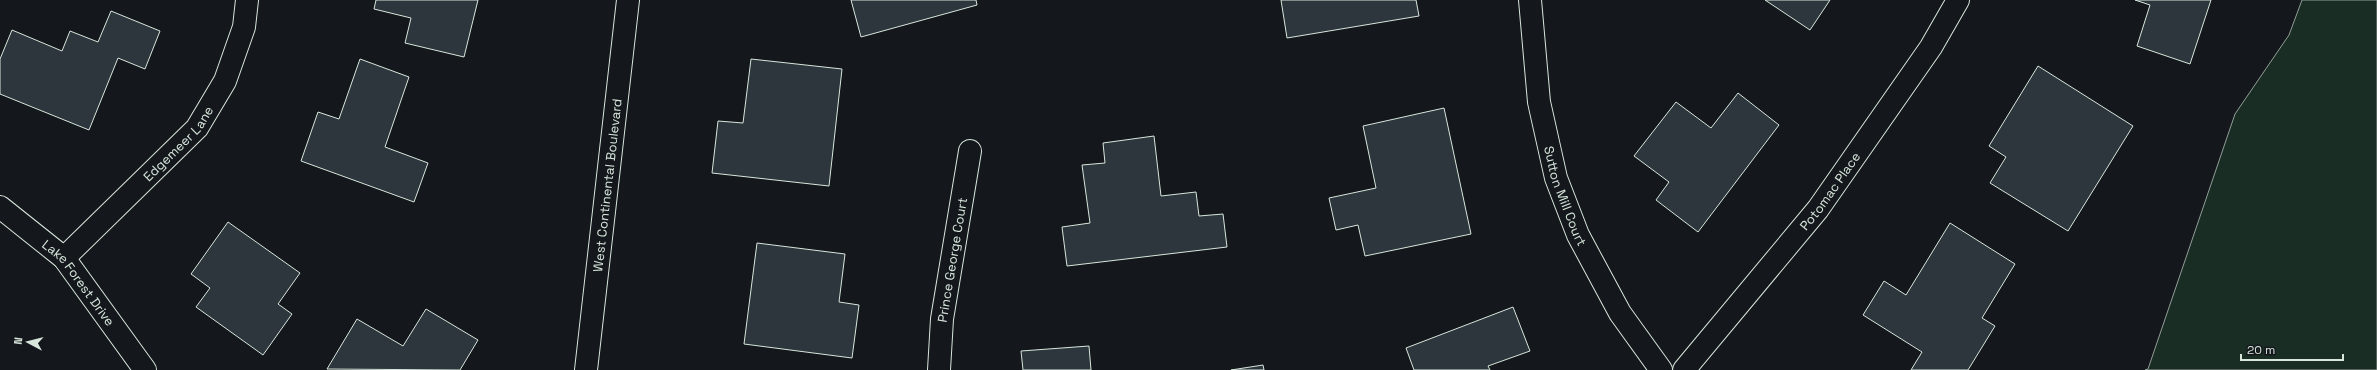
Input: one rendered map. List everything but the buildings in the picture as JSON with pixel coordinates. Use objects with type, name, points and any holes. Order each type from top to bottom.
[{"type":"street","name":"Edgemeer Lane","points":[[64,258],[197,128],[225,80],[244,27],[247,0]]},
{"type":"street","name":"West Continental Boulevard","points":[[586,370],[628,0]]},
{"type":"street","name":"Sutton Mill Court","points":[[1530,0],[1539,102],[1556,178],[1578,235],[1620,313],[1661,370]]},
{"type":"street","name":"Potomac Place","points":[[1684,370],[1818,209],[1931,47],[1958,0]]},
{"type":"street","name":"Prince George Court","points":[[939,370],[942,319],[970,151]]},
{"type":"street","name":"Lake Forest Drive","points":[[0,207],[64,258],[145,370]]},
{"type":"green space","points":[[2302,0],[2377,0],[2377,370],[2145,370],[2148,369],[2235,114],[2289,35]]}]
